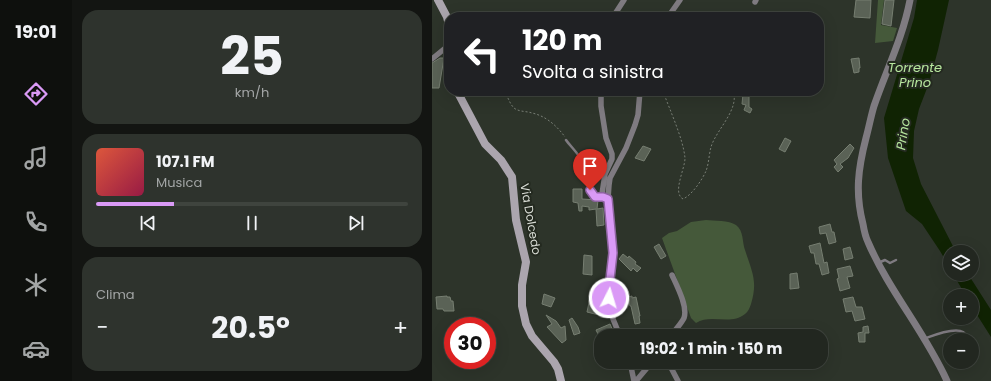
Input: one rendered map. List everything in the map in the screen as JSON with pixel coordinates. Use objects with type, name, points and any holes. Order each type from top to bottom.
[{"type":"main road","points":[[438,0],[444,12]]},
{"type":"main road","name":"Via Dolcedo","points":[[460,96],[485,144],[501,160],[512,177],[516,220],[526,262],[522,285],[522,306],[526,324],[532,336],[554,362],[558,369],[561,381]]},
{"type":"street","points":[[616,12],[624,0]]},
{"type":"street","points":[[672,12],[680,0]]},
{"type":"street","points":[[910,0],[907,17],[874,107],[858,173],[858,195],[860,213],[867,240],[878,263],[938,360],[947,381]]},
{"type":"street","points":[[432,59],[444,49]]},
{"type":"street","points":[[601,96],[606,138],[612,154],[612,158],[604,174],[602,194],[606,198]]},
{"type":"street","points":[[617,329],[613,319],[609,298],[613,253],[606,198],[610,178],[626,148],[638,116],[640,96]]},
{"type":"street","points":[[672,275],[684,306],[685,313],[683,319],[675,329]]},
{"type":"street","points":[[632,369],[635,381]]},
{"type":"street","points":[[635,381],[646,369]]},
{"type":"street","points":[[672,369],[678,381]]},
{"type":"lane","points":[[566,140],[583,162],[590,190],[593,195],[598,198],[606,198]]},
{"type":"lane","points":[[878,263],[885,260],[890,263],[896,260]]},
{"type":"lane","points":[[944,333],[958,330],[963,333]]},
{"type":"lane","points":[[925,338],[943,333]]},
{"type":"path","points":[[507,96],[515,109],[542,116],[555,127],[566,140]]},
{"type":"path","points":[[665,96],[685,157],[685,164],[680,179],[678,193],[683,199],[692,192],[706,171],[711,146],[732,107],[735,99],[734,96]]},
{"type":"shaded area","points":[[878,0],[884,0],[881,25],[897,28],[893,41],[875,43]]},
{"type":"shaded area","points":[[706,220],[729,222],[739,227],[752,271],[754,289],[751,304],[746,313],[733,319],[708,319],[696,323],[691,318],[662,238],[691,222]]},
{"type":"water","name":"Torrente Prino","points":[[917,0],[949,0],[929,83],[919,109],[914,131],[913,158],[921,184],[952,245],[943,245],[943,256],[922,224],[906,211],[888,158],[884,118],[914,18]]},
{"type":"water","points":[[957,281],[972,281],[978,289],[962,289]]},
{"type":"water","points":[[979,291],[991,310],[991,337],[979,318]]},
{"type":"building","points":[[856,0],[871,0],[870,18],[854,17]]},
{"type":"building","points":[[885,0],[894,0],[891,26],[882,24]]},
{"type":"building","points":[[440,58],[444,58],[439,88],[432,88],[432,63]]},
{"type":"building","points":[[859,58],[859,72],[854,73],[851,59]]},
{"type":"building","points":[[743,96],[749,96],[749,107],[752,109],[750,113],[744,110],[746,105],[742,104]]},
{"type":"building","points":[[785,138],[791,141],[785,152],[779,149]]},
{"type":"building","points":[[850,144],[854,148],[848,158],[840,164],[843,167],[838,172],[834,167],[837,164],[834,160]]},
{"type":"building","points":[[643,146],[651,149],[644,161],[635,158]]},
{"type":"building","points":[[573,189],[582,189],[582,199],[598,200],[597,209],[603,208],[604,225],[597,226],[596,209],[589,210],[589,207],[582,206],[582,211],[579,211],[578,203],[573,202]]},
{"type":"building","points":[[830,224],[832,232],[834,232],[836,242],[829,244],[826,233],[820,234],[819,227]]},
{"type":"building","points":[[820,243],[824,263],[827,262],[829,273],[822,275],[819,264],[816,264],[814,253],[811,253],[809,246]]},
{"type":"building","points":[[659,244],[666,256],[661,259],[654,247]]},
{"type":"building","points":[[850,247],[853,258],[845,260],[843,249]]},
{"type":"building","points":[[623,254],[628,258],[629,256],[636,262],[635,264],[641,268],[637,272],[633,268],[631,271],[619,259]]},
{"type":"building","points":[[584,255],[592,256],[592,275],[583,274]]},
{"type":"building","points":[[850,266],[853,276],[847,277],[850,288],[840,291],[837,279],[839,278],[837,269]]},
{"type":"building","points":[[797,273],[799,288],[790,289],[790,274]]},
{"type":"building","points":[[594,286],[602,288],[600,302],[602,302],[599,315],[587,312]]},
{"type":"building","points":[[544,294],[555,298],[551,307],[542,304]]},
{"type":"building","points":[[632,296],[632,298],[636,297],[640,316],[640,323],[635,324],[628,297]]},
{"type":"building","points":[[436,297],[450,297],[451,301],[453,301],[454,311],[437,309]]},
{"type":"building","points":[[853,297],[856,307],[862,307],[865,319],[855,321],[852,311],[846,312],[843,299]]},
{"type":"building","points":[[546,315],[556,321],[561,328],[565,326],[566,340],[562,343],[547,327],[552,324]]},
{"type":"building","points":[[572,318],[580,333],[574,335],[569,320]]},
{"type":"building","points":[[610,324],[612,329],[598,329]]},
{"type":"building","points":[[868,326],[869,333],[865,333],[865,342],[859,342],[858,333],[863,332],[863,327]]},
{"type":"route","points":[[590,190],[595,197],[603,197],[608,199],[613,244],[613,261],[609,298]]},
{"type":"water label","name":"Prino","points":[[903,134]]}]
